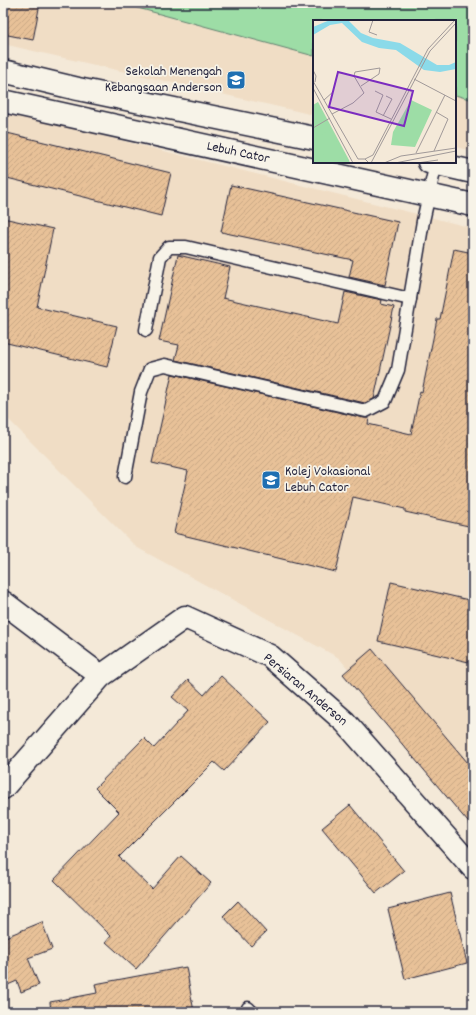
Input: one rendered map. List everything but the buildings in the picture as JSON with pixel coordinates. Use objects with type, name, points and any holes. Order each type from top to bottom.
[{"type":"street","points":[[3,71],[78,89],[313,138]]},
{"type":"street","name":"Lebuh Cator","points":[[3,101],[473,205]]},
{"type":"street","points":[[433,163],[473,172]]},
{"type":"street","points":[[3,602],[101,676]]},
{"type":"street","name":"Persiaran Anderson","points":[[3,788],[101,676],[185,617],[270,656],[345,722],[473,868]]},
{"type":"lane","points":[[125,476],[141,392],[150,369],[165,365],[366,411],[385,401],[398,370],[433,163]]},
{"type":"lane","points":[[146,330],[160,257],[169,247],[186,247],[410,299]]},
{"type":"shaded area","name":"Sekolah Menengah Kebangsaan Anderson","points":[[3,3],[473,3],[473,151],[456,147],[456,20],[313,20],[313,115],[3,44]]},
{"type":"shaded area","name":"Kolej Vokasional Lebuh Cator","points":[[3,111],[473,228],[473,815],[339,658],[136,547],[3,414]]},
{"type":"green space","points":[[473,3],[473,100],[456,95],[456,20],[313,20],[313,56],[123,4]]},
{"type":"place","name":"Sekolah Menengah Kebangsaan Anderson","points":[[236,80]]},
{"type":"place","name":"Kolej Vokasional Lebuh Cator","points":[[271,480]]}]
